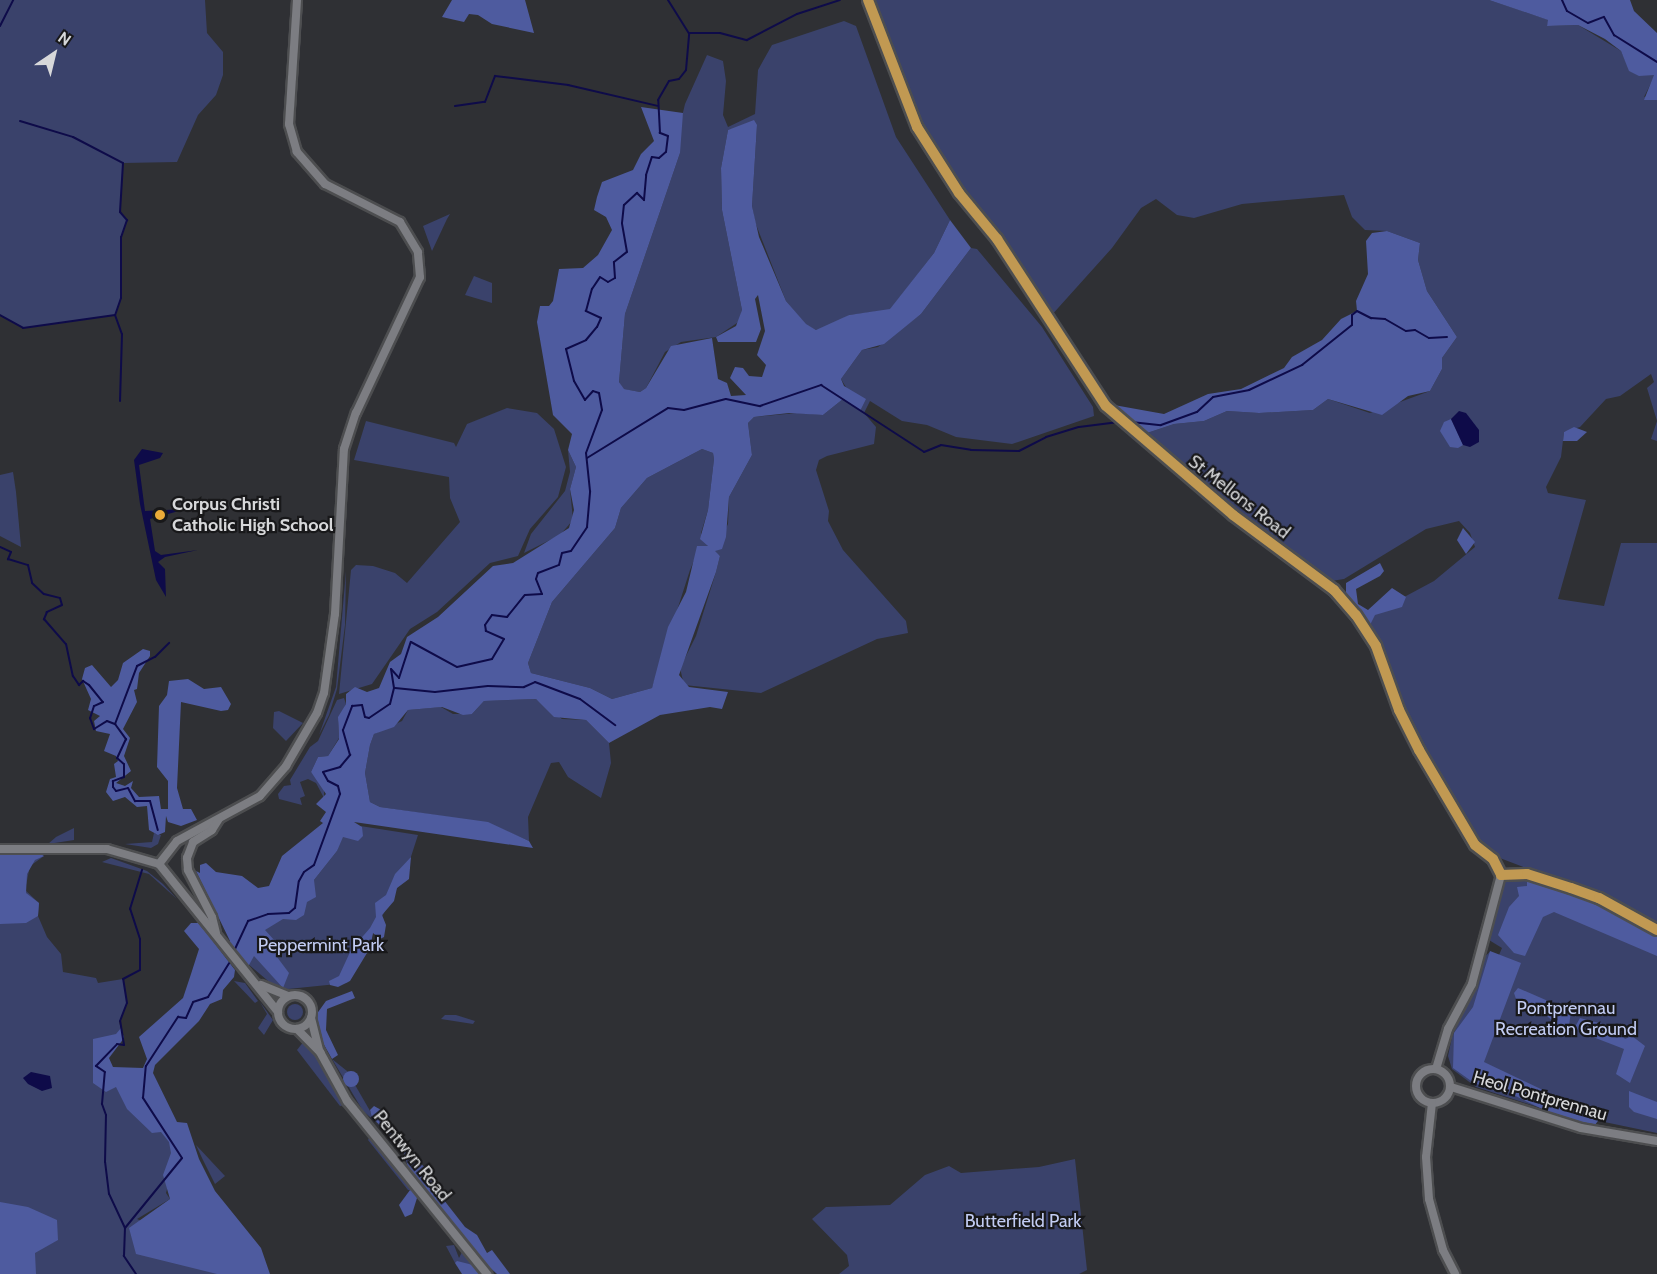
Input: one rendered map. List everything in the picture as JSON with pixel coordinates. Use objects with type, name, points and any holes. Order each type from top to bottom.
[{"type":"main road","name":"St Mellons Road","points":[[868,0],[916,127],[959,193],[998,239],[1106,406],[1233,515],[1334,590],[1351,609],[1376,646],[1399,710],[1464,832],[1492,860],[1501,875]]},
{"type":"main road","points":[[1501,875],[1527,873],[1580,891],[1657,930]]},
{"type":"street","points":[[159,864],[177,841],[260,796],[286,766],[321,704],[335,614],[344,449],[356,413],[415,291],[420,260],[405,227],[392,217],[325,184],[305,165],[292,138],[289,124],[297,0]]},
{"type":"street","points":[[216,935],[212,917],[187,863],[193,842],[212,830],[220,819]]},
{"type":"street","points":[[0,849],[114,850],[159,864],[258,984],[278,1012],[284,1026],[297,1029],[311,1018],[309,1001],[298,995],[288,996],[258,984]]},
{"type":"street","points":[[1436,1069],[1448,1029],[1472,984],[1501,875]]},
{"type":"street","points":[[278,1012],[280,1002],[288,996]]},
{"type":"street","name":"Pentwyn Road","points":[[311,1018],[320,1052],[345,1099],[487,1274]]},
{"type":"street","name":"Pentwyn Road","points":[[297,1029],[320,1052]]},
{"type":"street","points":[[1436,1069],[1445,1073],[1451,1087],[1443,1101],[1432,1103],[1419,1095],[1416,1085],[1424,1071],[1436,1069]]},
{"type":"street","name":"Heol Pontprennau","points":[[1451,1087],[1570,1125],[1657,1141]]},
{"type":"street","points":[[1432,1103],[1426,1157],[1429,1198],[1440,1241],[1455,1274]]},
{"type":"green space","points":[[0,0],[205,0],[207,33],[223,52],[223,75],[216,95],[198,115],[177,162],[123,163],[120,211],[127,220],[121,237],[121,298],[115,315],[23,328],[0,315]]},
{"type":"green space","points":[[452,0],[525,0],[534,33],[492,24],[478,15],[469,14],[464,22],[442,17]]},
{"type":"green space","points":[[872,0],[1489,0],[1549,20],[1547,26],[1578,25],[1621,51],[1630,71],[1639,75],[1655,75],[1644,97],[1657,94],[1657,421],[1647,388],[1654,382],[1651,374],[1620,396],[1606,399],[1580,427],[1564,432],[1561,457],[1546,487],[1548,493],[1586,500],[1558,599],[1604,606],[1621,543],[1657,543],[1657,927],[1552,878],[1492,855],[1477,840],[1438,769],[1433,772],[1419,750],[1365,618],[1434,581],[1475,547],[1470,533],[1459,521],[1426,529],[1344,579],[1325,582],[1277,548],[1144,434],[1174,424],[1204,421],[1227,411],[1259,413],[1313,410],[1328,399],[1370,413],[1430,391],[1442,369],[1442,358],[1457,337],[1427,291],[1418,260],[1420,243],[1387,231],[1365,230],[1352,217],[1344,195],[1242,204],[1194,218],[1177,215],[1156,199],[1141,208],[1112,248],[1050,317],[997,229],[954,177],[914,112]]},
{"type":"green space","points":[[1489,0],[1630,0],[1634,11],[1657,33],[1657,100],[1644,100],[1654,75],[1639,76],[1629,71],[1621,51],[1605,39],[1578,25],[1547,26],[1548,20]]},
{"type":"green space","points":[[844,21],[856,26],[896,137],[950,220],[934,253],[890,310],[849,315],[825,329],[816,330],[806,325],[786,301],[755,222],[752,206],[757,125],[728,130],[721,168],[722,210],[742,310],[740,321],[716,337],[681,342],[665,352],[646,388],[640,392],[623,389],[619,382],[625,314],[680,153],[679,129],[685,104],[707,55],[723,61],[726,81],[723,115],[728,127],[755,114],[758,70],[772,45]]},
{"type":"green space","points":[[641,107],[683,113],[680,153],[625,314],[619,382],[624,389],[640,392],[646,388],[671,346],[712,338],[718,379],[727,383],[731,396],[746,395],[730,378],[735,367],[743,368],[749,376],[762,377],[766,365],[757,355],[765,331],[758,295],[755,299],[761,329],[756,342],[718,342],[716,337],[736,326],[742,310],[722,210],[721,168],[728,130],[754,120],[757,125],[752,206],[759,237],[786,301],[806,324],[816,330],[849,315],[890,309],[934,253],[950,220],[971,248],[921,314],[884,344],[862,350],[841,379],[844,386],[866,399],[860,411],[843,399],[823,415],[789,413],[754,417],[748,423],[752,455],[729,497],[726,537],[722,549],[715,551],[720,556],[716,572],[679,675],[689,687],[728,692],[722,709],[710,707],[660,715],[609,743],[586,720],[554,717],[536,699],[484,701],[472,714],[463,715],[442,707],[408,710],[394,727],[374,734],[365,773],[370,802],[380,807],[488,822],[529,841],[533,848],[354,822],[362,827],[363,836],[358,841],[343,837],[337,851],[314,880],[316,897],[307,902],[304,915],[296,920],[283,919],[265,930],[275,941],[277,957],[289,973],[283,988],[254,956],[249,965],[243,965],[228,948],[230,941],[196,871],[200,873],[200,865],[206,863],[216,872],[242,876],[258,888],[269,886],[282,856],[323,823],[320,821],[326,812],[316,804],[326,794],[311,772],[318,757],[328,756],[339,739],[338,717],[346,704],[346,694],[355,687],[367,692],[379,688],[390,662],[401,654],[407,637],[438,617],[493,566],[513,563],[569,528],[574,510],[570,489],[576,467],[568,450],[572,434],[553,415],[537,322],[540,306],[549,306],[553,301],[559,269],[583,268],[598,255],[612,230],[606,217],[594,210],[602,182],[633,170],[641,154],[654,141]],"holes":[[[702,449],[713,453],[708,510],[700,539],[708,546],[697,546],[686,592],[668,627],[652,688],[612,699],[590,688],[531,673],[528,663],[552,602],[615,528],[621,508],[647,478]]]},
{"type":"green space","points":[[450,214],[447,219],[432,251],[423,226]]},
{"type":"green space","points":[[1387,231],[1420,243],[1418,260],[1427,291],[1457,337],[1442,358],[1442,369],[1430,391],[1408,396],[1382,415],[1328,399],[1313,410],[1259,413],[1227,411],[1204,421],[1174,424],[1144,434],[1108,408],[1114,405],[1164,414],[1208,394],[1241,389],[1284,368],[1292,357],[1322,340],[1341,319],[1357,311],[1356,301],[1368,274],[1366,241],[1372,233]]},
{"type":"green space","points":[[971,248],[977,249],[1042,327],[1093,407],[1094,416],[1012,444],[956,437],[927,425],[902,421],[870,401],[864,413],[876,427],[874,444],[827,456],[819,460],[816,470],[829,511],[828,521],[843,550],[906,621],[908,633],[877,639],[761,693],[684,685],[680,668],[696,636],[716,572],[720,556],[714,552],[728,524],[729,497],[752,455],[748,423],[754,417],[797,413],[823,415],[843,399],[860,410],[841,379],[862,350],[878,347],[921,314]]},
{"type":"green space","points":[[474,276],[492,283],[492,303],[465,295]]},
{"type":"green space","points":[[507,408],[537,413],[554,429],[566,467],[558,497],[530,529],[518,556],[490,563],[437,612],[410,629],[372,684],[339,694],[351,570],[356,565],[373,566],[395,573],[407,583],[460,522],[450,498],[449,477],[354,460],[366,421],[454,443],[456,447],[467,424]]},
{"type":"green space","points":[[1451,419],[1463,445],[1458,448],[1450,447],[1440,431],[1444,422]]},
{"type":"green space","points":[[1657,421],[1657,441],[1651,439]]},
{"type":"green space","points":[[1574,427],[1587,432],[1577,441],[1563,441],[1564,432]]},
{"type":"green space","points":[[702,449],[713,453],[714,459],[708,510],[701,533],[708,546],[700,546],[690,570],[652,688],[612,699],[590,688],[531,673],[528,663],[552,602],[615,528],[621,508],[647,478]]},
{"type":"green space","points":[[568,450],[576,467],[570,489],[573,520],[560,535],[524,553],[531,534],[565,491],[570,472]]},
{"type":"green space","points":[[13,472],[21,547],[0,536],[0,475]]},
{"type":"green space","points":[[1463,528],[1475,542],[1466,554],[1457,540]]},
{"type":"green space","points":[[1380,563],[1384,571],[1380,576],[1356,589],[1358,604],[1368,610],[1392,588],[1406,597],[1402,607],[1375,615],[1367,631],[1346,604],[1346,583]]},
{"type":"green space","points":[[346,571],[345,625],[337,689],[329,715],[319,735],[336,687]]},
{"type":"green space","points":[[143,649],[150,651],[150,656],[139,673],[137,689],[134,690],[137,702],[123,729],[130,738],[124,756],[131,771],[116,783],[125,786],[133,781],[131,788],[139,797],[159,796],[161,809],[168,809],[168,781],[157,767],[159,706],[167,695],[169,681],[188,679],[204,689],[221,687],[231,704],[228,710],[221,711],[181,702],[177,788],[183,809],[191,809],[197,820],[181,826],[168,822],[166,816],[165,832],[158,835],[149,830],[147,806],[137,807],[125,797],[113,801],[106,792],[110,779],[116,777],[114,764],[118,761],[116,756],[104,751],[110,734],[96,731],[94,721],[100,716],[88,710],[91,699],[82,679],[85,668],[92,665],[111,687],[118,680],[123,663]]},
{"type":"green space","points":[[344,698],[346,704],[338,722],[339,738],[328,756],[318,757],[311,772],[324,787],[324,798],[316,783],[308,779],[300,782],[305,796],[300,798],[302,805],[279,799],[278,794],[284,786],[291,785],[290,780],[310,747],[318,741],[337,700]]},
{"type":"green space","points":[[536,699],[562,719],[586,720],[609,743],[611,763],[601,798],[568,777],[559,762],[551,763],[528,817],[529,841],[488,823],[380,807],[370,802],[365,773],[374,734],[402,721],[408,710],[441,707],[453,714],[472,714],[484,701]]},
{"type":"green space","points":[[279,711],[303,723],[286,741],[273,728],[274,712]]},
{"type":"green space","name":"Peppermint Park","points":[[341,823],[418,835],[407,869],[347,983],[288,989],[274,986],[247,963],[257,928],[314,880],[337,851]]},
{"type":"green space","points":[[74,828],[74,840],[48,844],[56,837]]},
{"type":"green space","points":[[154,833],[161,835],[158,844],[151,848],[125,844],[152,842]]},
{"type":"green space","points":[[0,847],[35,851],[44,856],[30,866],[25,890],[39,903],[38,916],[47,937],[61,954],[63,972],[96,978],[98,983],[123,979],[127,1003],[119,1022],[124,1038],[105,1062],[180,1139],[166,1193],[170,1199],[137,1219],[259,1274],[0,1274]]},
{"type":"green space","points":[[0,847],[35,851],[44,856],[35,860],[27,874],[26,893],[39,903],[38,916],[26,923],[0,924]]},
{"type":"green space","points":[[411,857],[409,879],[397,888],[394,901],[382,915],[386,925],[384,937],[380,939],[373,933],[370,948],[350,981],[338,987],[330,985],[329,981],[339,976],[351,950],[370,928],[376,917],[375,903],[386,895],[395,874]]},
{"type":"green space","points":[[111,858],[147,871],[177,899],[149,874],[102,862]]},
{"type":"green space","name":"Pontprennau Recreation Ground","points":[[1523,876],[1657,933],[1657,1133],[1547,1110],[1476,1087],[1452,1069],[1448,1056],[1452,1037],[1484,957],[1490,952],[1499,955],[1502,948],[1489,940],[1505,881]]},
{"type":"green space","points":[[1527,876],[1599,902],[1657,933],[1657,956],[1554,912],[1543,917],[1525,956],[1514,953],[1498,935],[1509,907],[1519,896],[1517,887],[1527,886]]},
{"type":"green space","points":[[191,923],[198,923],[209,936],[235,970],[234,977],[223,990],[222,999],[210,1004],[199,1021],[155,1065],[153,1073],[177,1122],[187,1123],[199,1159],[215,1191],[261,1248],[270,1274],[217,1274],[136,1254],[129,1228],[170,1199],[163,1175],[171,1153],[169,1142],[161,1132],[152,1133],[127,1109],[116,1087],[106,1092],[93,1083],[93,1039],[116,1034],[121,1028],[124,1038],[109,1058],[113,1067],[143,1068],[147,1059],[139,1037],[183,998],[191,974],[199,949],[184,931]]},
{"type":"green space","points":[[1490,951],[1521,963],[1484,1062],[1564,1100],[1598,1109],[1600,1118],[1595,1125],[1563,1119],[1503,1090],[1495,1091],[1474,1083],[1453,1068],[1454,1033],[1473,1007]]},
{"type":"green space","points":[[234,981],[245,983],[258,1001],[255,1003]]},
{"type":"green space","points":[[1518,988],[1571,1011],[1569,1026],[1559,1026],[1537,1008],[1517,1002],[1514,993]]},
{"type":"green space","points":[[352,991],[355,998],[327,1009],[326,1030],[338,1055],[332,1059],[318,1034],[316,1015],[326,1001]]},
{"type":"green space","points":[[260,1002],[273,1020],[264,1035],[258,1028],[267,1014]]},
{"type":"green space","points":[[295,1004],[301,1006],[303,1012],[301,1018],[295,1020],[289,1018],[287,1012],[289,1006]]},
{"type":"green space","points":[[445,1015],[456,1015],[475,1021],[473,1024],[441,1019]]},
{"type":"green space","points":[[1580,1018],[1614,1027],[1625,1039],[1632,1036],[1645,1046],[1630,1083],[1616,1074],[1624,1049],[1580,1032],[1575,1027]]},
{"type":"green space","points":[[304,1041],[314,1050],[345,1105],[340,1106],[297,1050]]},
{"type":"green space","points":[[332,1059],[347,1071],[377,1123],[363,1111]]},
{"type":"green space","points":[[351,1071],[357,1073],[359,1079],[357,1085],[351,1087],[345,1085],[343,1079],[345,1073]]},
{"type":"green space","points":[[1629,1091],[1657,1102],[1657,1119],[1634,1112],[1629,1107]]},
{"type":"green space","points":[[374,1106],[383,1111],[381,1118],[409,1154],[427,1169],[440,1195],[465,1227],[477,1235],[487,1253],[492,1250],[510,1274],[497,1274],[479,1258],[433,1203],[408,1168],[404,1152],[372,1117],[370,1110]]},
{"type":"green space","points":[[370,1136],[412,1190],[408,1190],[368,1140]]},
{"type":"green space","points":[[196,1145],[225,1176],[215,1184],[202,1158]]},
{"type":"green space","name":"Butterfield Park","points":[[1075,1159],[1087,1270],[1079,1274],[839,1274],[849,1266],[847,1255],[812,1219],[826,1207],[890,1205],[925,1175],[949,1166],[961,1173],[1039,1167]]},
{"type":"green space","points":[[410,1190],[415,1192],[417,1198],[412,1214],[405,1217],[399,1205]]},
{"type":"green space","points":[[0,1202],[28,1207],[57,1220],[58,1240],[35,1253],[36,1274],[0,1274]]},
{"type":"green space","points":[[454,1245],[459,1258],[462,1252],[473,1265],[455,1263],[446,1246]]},
{"type":"green space","points":[[457,1261],[473,1265],[481,1274],[462,1274],[455,1263]]},
{"type":"shaded area","points":[[1459,411],[1466,413],[1479,430],[1479,442],[1470,447],[1463,445],[1451,419]]},
{"type":"shaded area","points":[[142,449],[163,453],[160,458],[139,465],[145,511],[186,509],[150,519],[155,551],[161,555],[198,550],[165,557],[158,562],[165,569],[166,597],[156,580],[140,504],[134,460]]},
{"type":"shaded area","points":[[31,1072],[50,1076],[52,1088],[42,1091],[28,1084],[23,1078]]},
{"type":"waterway","points":[[0,26],[13,0]]},
{"type":"waterway","points":[[668,0],[689,33]]},
{"type":"waterway","points":[[235,949],[248,921],[268,914],[289,913],[295,908],[299,881],[304,872],[314,865],[340,794],[338,786],[328,781],[323,772],[340,767],[350,755],[343,730],[352,706],[362,705],[365,717],[369,718],[390,704],[394,688],[391,669],[399,678],[411,642],[457,667],[492,659],[504,639],[486,631],[485,625],[492,615],[507,617],[525,595],[542,594],[536,579],[538,573],[559,565],[562,553],[571,551],[587,527],[590,491],[586,453],[602,410],[599,393],[593,391],[585,400],[574,381],[566,349],[586,340],[597,327],[601,318],[586,311],[592,289],[600,277],[608,282],[615,278],[614,262],[627,252],[622,223],[624,205],[637,193],[644,200],[646,175],[652,157],[659,158],[666,152],[668,136],[660,133],[658,100],[669,81],[679,79],[686,70],[689,33],[720,33],[747,40],[797,14],[840,0]]},
{"type":"waterway","points":[[1562,0],[1567,11],[1588,23],[1604,17],[1614,35],[1657,62]]},
{"type":"waterway","points":[[455,106],[485,102],[495,76],[568,85],[658,106]]},
{"type":"waterway","points":[[20,121],[73,137],[123,163],[120,212],[127,220],[121,237],[121,298],[115,315]]},
{"type":"waterway","points":[[1131,422],[1161,425],[1197,412],[1213,397],[1249,390],[1302,365],[1352,325],[1352,315],[1357,311],[1371,318],[1385,319],[1406,331],[1415,330],[1429,338],[1447,337]]},
{"type":"waterway","points":[[0,315],[23,328],[115,315],[122,334],[120,401]]},
{"type":"waterway","points":[[587,458],[668,408],[684,410],[726,399],[760,406],[821,385],[924,452],[941,445],[971,450],[1019,451],[1046,437],[1079,427],[1119,422]]},
{"type":"waterway","points":[[0,547],[11,552],[8,559],[28,565],[32,583],[44,594],[60,598],[62,605],[47,612],[44,619],[66,644],[73,676],[79,685],[83,681],[89,685],[103,702],[94,706],[90,718],[94,729],[107,721],[115,724],[126,739],[117,758],[124,764],[124,777],[113,781],[113,787],[116,791],[128,788],[135,801],[150,801],[158,830]]},
{"type":"waterway","points":[[115,724],[137,666],[155,657],[169,643]]},
{"type":"waterway","points":[[395,688],[435,692],[488,686],[524,687],[535,682],[580,699],[615,725]]},
{"type":"waterway","points":[[125,1228],[109,1194],[105,1162],[106,1115],[102,1104],[105,1072],[96,1066],[117,1044],[124,1045],[120,1021],[127,1003],[123,979],[140,970],[140,939],[130,909],[142,870]]},
{"type":"waterway","points":[[136,1274],[124,1256],[125,1228],[182,1158],[143,1098],[146,1066],[178,1017],[186,1018],[193,1002],[208,997],[229,963]]},
{"type":"place","name":"Corpus Christi Catholic High School","points":[[160,515]]}]
